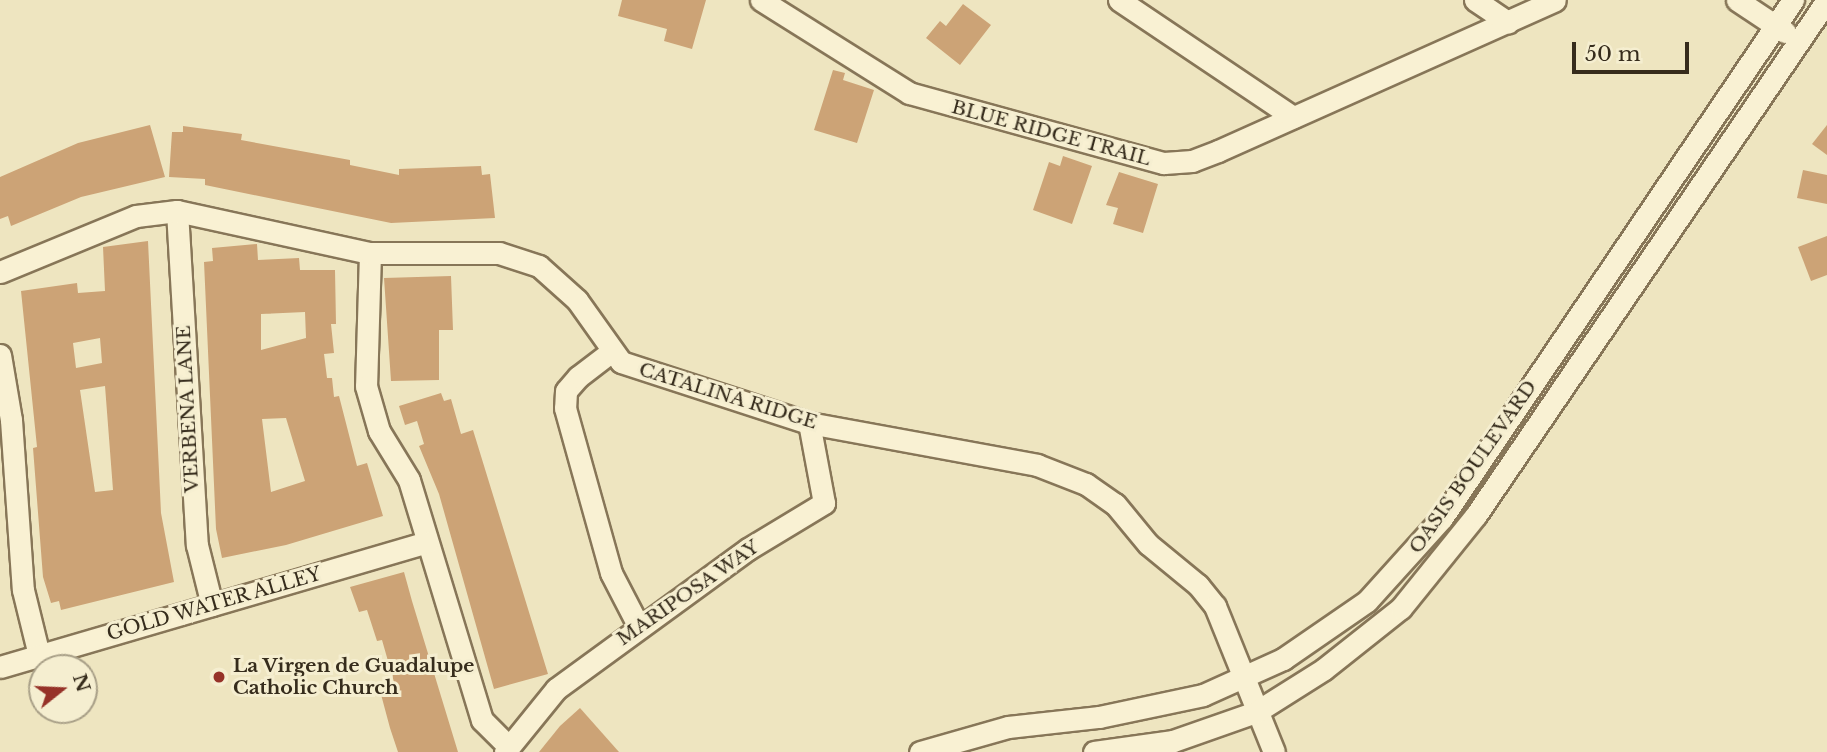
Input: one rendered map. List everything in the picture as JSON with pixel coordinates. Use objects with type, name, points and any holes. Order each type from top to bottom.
[{"type":"street","name":"BLUE RIDGE TRAIL","points":[[761,0],[909,93],[1164,163],[1192,161],[1555,0]]},
{"type":"street","points":[[1119,0],[1293,117]]},
{"type":"street","points":[[1475,0],[1508,22]]},
{"type":"street","name":"BLUE RIDGE TRAIL","points":[[1508,22],[1534,0]]},
{"type":"street","points":[[1737,0],[1799,40]]},
{"type":"street","name":"OASIS BOULEVARD","points":[[920,752],[1008,727],[1165,705],[1243,680],[1320,636],[1367,601],[1423,543],[1793,0]]},
{"type":"street","name":"OASIS BOULEVARD","points":[[1094,752],[1173,741],[1256,712],[1366,639],[1429,576],[1483,505],[1827,0]]},
{"type":"street","name":"CATALINA RIDGE","points":[[0,272],[136,216],[177,211],[370,253],[499,253],[539,266],[577,300],[621,362],[808,423],[1037,466],[1086,484],[1115,504],[1148,544],[1198,585],[1215,606],[1274,752]]},
{"type":"street","name":"VERBENA LANE","points":[[177,211],[197,545],[212,605]]},
{"type":"street","points":[[370,253],[366,386],[379,431],[409,480],[482,720],[506,749]]},
{"type":"street","points":[[612,351],[578,377],[566,391],[565,408],[611,573],[639,627]]},
{"type":"street","points":[[0,355],[11,420],[23,590],[39,654]]},
{"type":"street","name":"MARIPOSA WAY","points":[[506,749],[556,689],[748,549],[824,503],[808,423]]},
{"type":"street","name":"GOLD WATER ALLEY","points":[[42,654],[428,542]]},
{"type":"street","name":"GOLD WATER ALLEY","points":[[0,667],[28,658]]},
{"type":"building","points":[[622,0],[706,0],[692,49],[664,41],[667,29],[618,16]]},
{"type":"building","points":[[963,4],[991,25],[960,65],[926,38],[940,21],[946,26]]},
{"type":"building","points":[[833,70],[845,73],[843,80],[874,90],[857,143],[814,130]]},
{"type":"building","points":[[150,125],[165,177],[81,197],[11,226],[8,216],[0,219],[0,177],[78,143]]},
{"type":"building","points":[[1827,125],[1827,155],[1812,144]]},
{"type":"building","points":[[183,126],[242,134],[241,140],[350,160],[350,165],[399,175],[399,169],[481,166],[482,175],[490,174],[495,218],[391,223],[205,185],[205,179],[169,177],[172,132],[183,132]]},
{"type":"building","points":[[1063,156],[1092,166],[1072,224],[1033,210],[1049,162],[1060,166]]},
{"type":"building","points":[[1803,170],[1827,175],[1827,204],[1797,198]]},
{"type":"building","points":[[1119,172],[1158,184],[1143,233],[1113,224],[1118,208],[1106,205]]},
{"type":"building","points":[[1827,236],[1827,275],[1811,281],[1798,247]]},
{"type":"building","points":[[148,241],[161,513],[174,582],[61,610],[59,601],[51,603],[43,577],[33,448],[37,447],[21,291],[77,283],[78,293],[105,291],[103,247]],"holes":[[[100,338],[102,363],[76,368],[73,343]],[[105,386],[113,490],[95,492],[80,390]]]},
{"type":"building","points":[[257,244],[258,260],[299,258],[300,270],[335,270],[336,324],[331,324],[334,353],[324,354],[327,378],[332,378],[334,397],[339,396],[357,466],[367,463],[383,516],[286,545],[222,558],[216,529],[204,262],[213,261],[212,248]],"holes":[[[305,312],[306,338],[261,350],[261,314]],[[286,418],[305,481],[271,492],[262,419]]]},
{"type":"building","points":[[451,276],[453,330],[439,330],[439,380],[391,381],[384,278]]},
{"type":"building","points":[[441,393],[444,401],[451,399],[461,434],[473,430],[548,674],[494,689],[439,494],[419,446],[424,444],[417,421],[405,425],[399,406]]},
{"type":"building","points":[[404,572],[458,752],[398,752],[390,728],[379,687],[394,682],[382,640],[377,641],[367,610],[359,612],[350,587]]},
{"type":"building","points":[[580,708],[619,752],[539,752],[560,726]]},
{"type":"place","name":"La Virgen de Guadalupe Catholic Church","points":[[219,677]]}]
